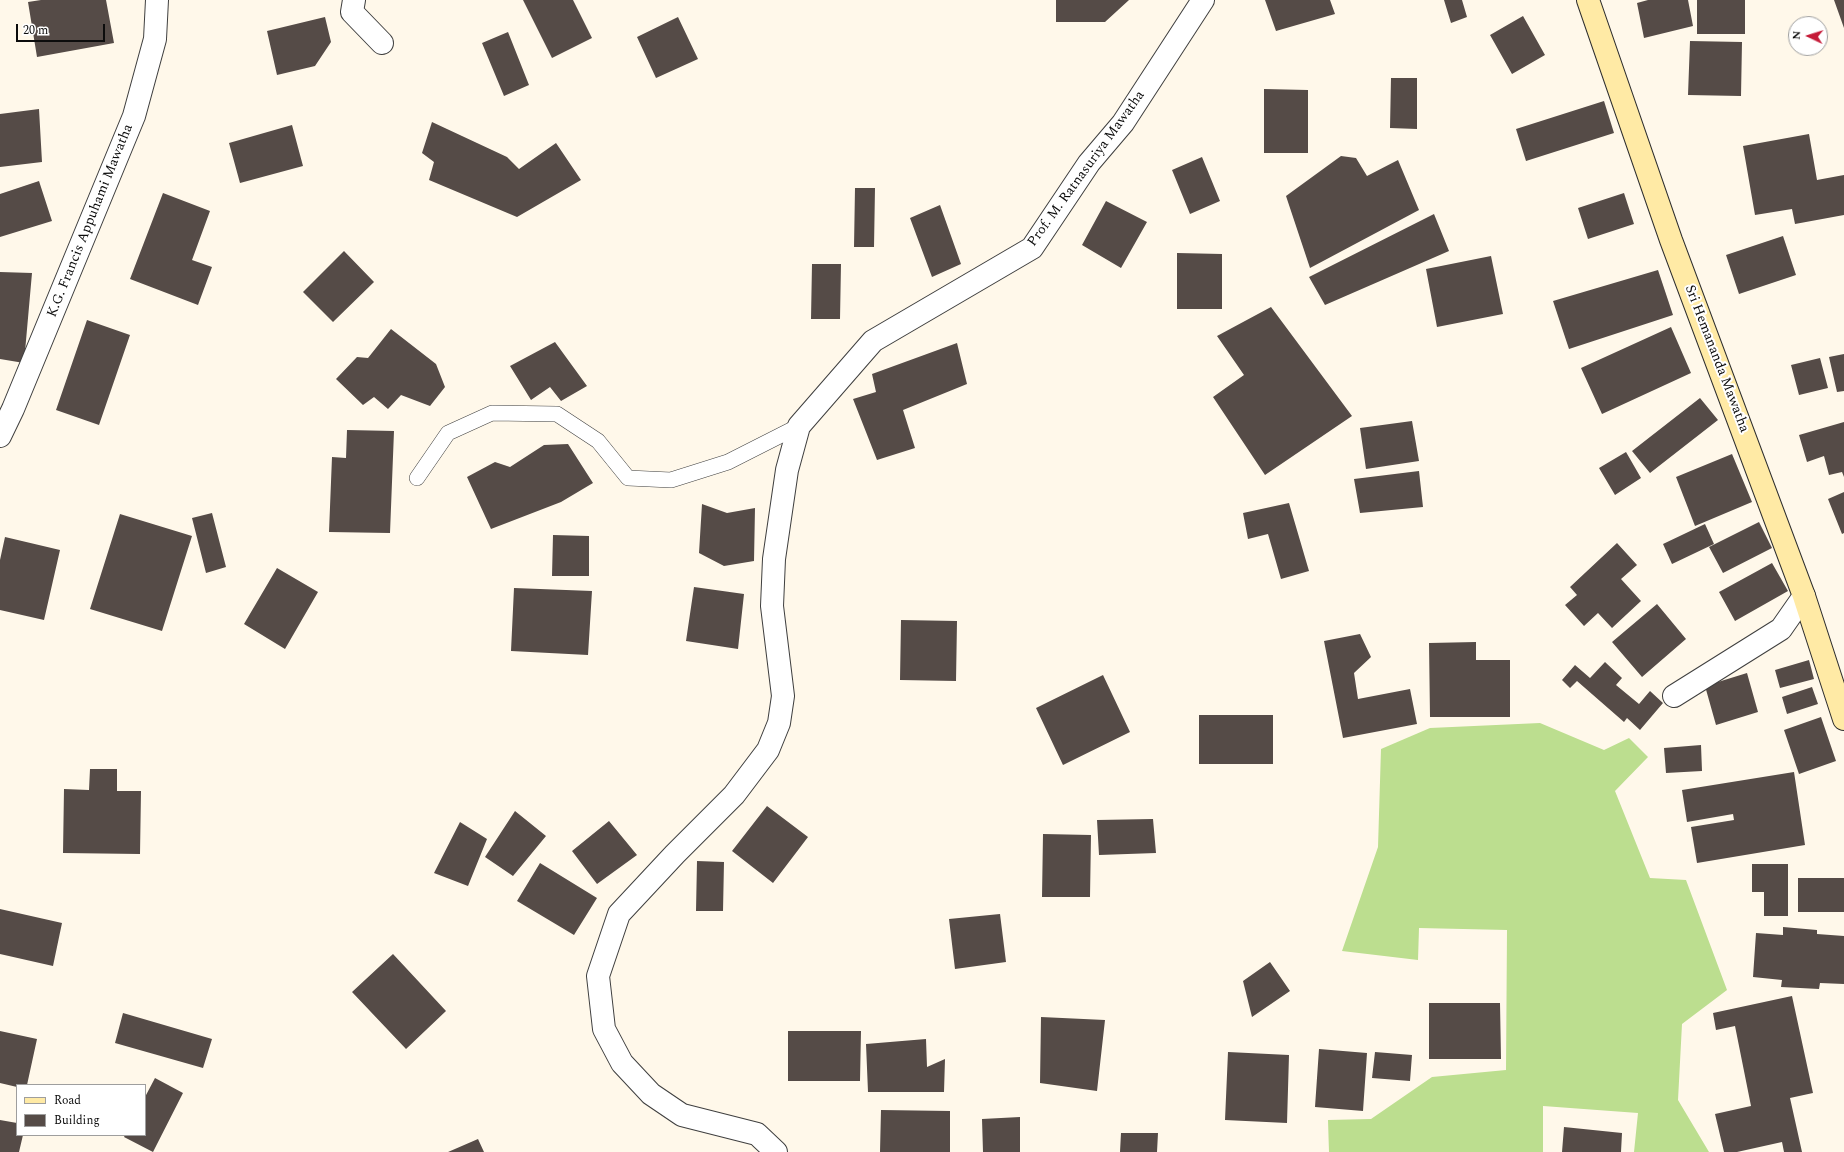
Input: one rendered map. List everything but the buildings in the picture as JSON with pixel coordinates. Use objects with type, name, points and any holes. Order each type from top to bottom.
[{"type":"main road","name":"Sri Hemananda Mawatha","points":[[1588,0],[1671,240],[1804,596],[1844,718]]},
{"type":"street","name":"K.G. Francis Appuhami Mawatha","points":[[0,436],[13,409],[134,116],[155,39],[156,0]]},
{"type":"street","points":[[354,0],[352,12],[382,43]]},
{"type":"street","name":"Prof. M. Ratnasuriya Mawatha","points":[[776,1152],[757,1134],[682,1115],[651,1094],[622,1063],[604,1028],[598,976],[619,914],[675,854],[734,795],[768,750],[779,723],[783,696],[772,606],[774,559],[787,470],[799,426],[873,341],[1032,248],[1089,163],[1123,123],[1203,0]]},
{"type":"street","points":[[1674,696],[1781,629],[1804,596]]},
{"type":"lane","points":[[417,478],[448,433],[492,413],[557,414],[598,441],[628,478],[657,480],[671,480],[728,462],[799,426]]},
{"type":"green space","points":[[1540,723],[1604,750],[1629,738],[1648,757],[1615,791],[1650,878],[1686,880],[1727,990],[1682,1024],[1678,1100],[1709,1152],[1634,1152],[1638,1113],[1543,1106],[1543,1152],[1329,1152],[1328,1120],[1371,1119],[1432,1077],[1506,1070],[1507,930],[1419,928],[1418,960],[1342,951],[1378,847],[1381,749],[1430,728]]}]
